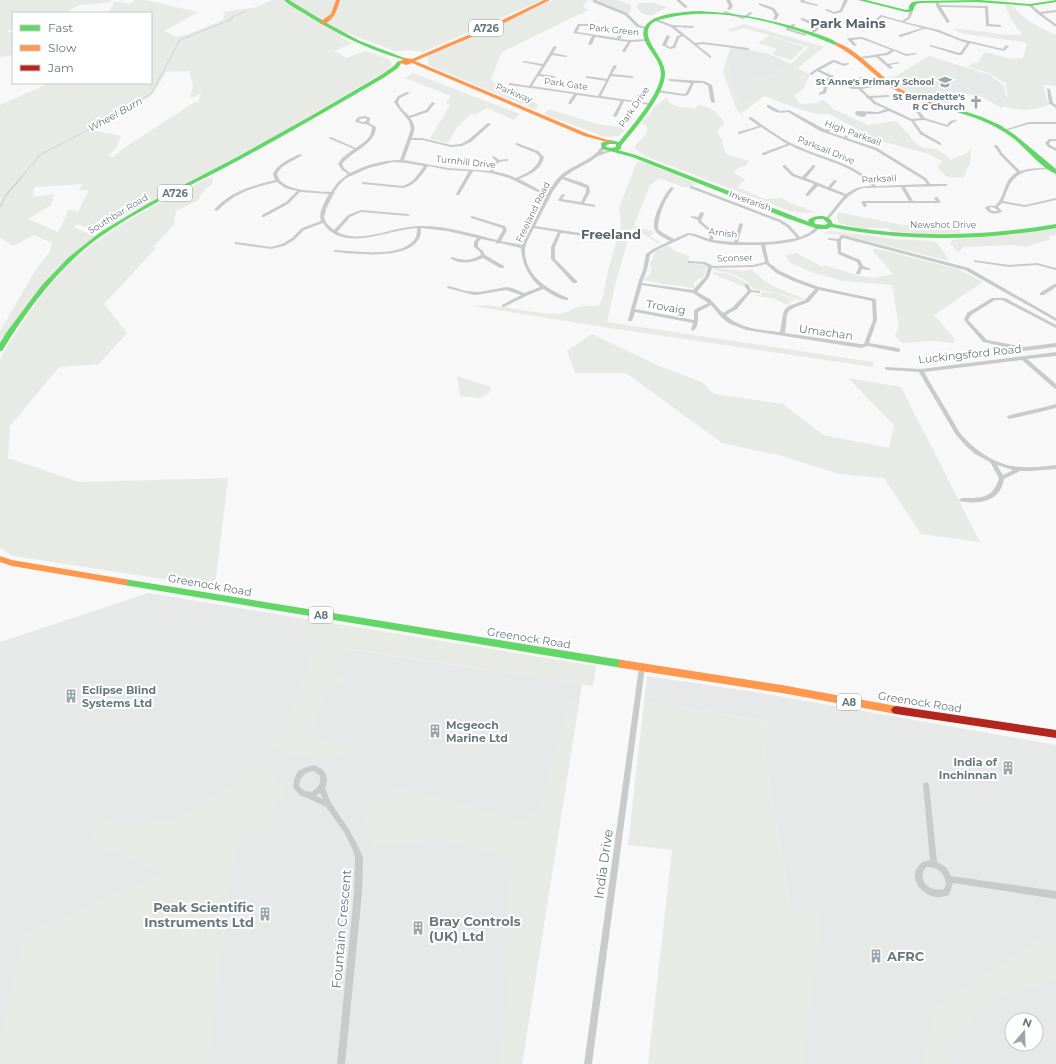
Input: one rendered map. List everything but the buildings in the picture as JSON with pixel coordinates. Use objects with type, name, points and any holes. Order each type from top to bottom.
[{"type":"street","name":"Parkway","points":[[286,0],[322,23],[364,44],[616,148]]},
{"type":"street","points":[[322,23],[333,15],[338,0]]},
{"type":"street","name":"A726","points":[[406,62],[498,24],[548,0]]},
{"type":"street","points":[[678,0],[686,7]]},
{"type":"street","points":[[803,0],[801,1],[817,5]]},
{"type":"street","points":[[827,10],[834,13],[841,11],[846,0]]},
{"type":"street","points":[[860,0],[903,11],[910,11]]},
{"type":"street","points":[[594,1],[626,14],[638,26],[646,28]]},
{"type":"street","points":[[903,22],[909,17],[914,1],[937,4],[1030,4],[1051,1]]},
{"type":"street","points":[[937,4],[957,1],[986,4]]},
{"type":"street","points":[[760,4],[773,9],[777,15],[775,19]]},
{"type":"street","points":[[937,4],[948,22]]},
{"type":"street","points":[[986,4],[988,25],[1000,26]]},
{"type":"street","points":[[1030,4],[1056,26]]},
{"type":"street","points":[[646,40],[646,28],[654,19],[664,13],[686,7],[728,7],[794,25],[809,34],[838,44],[860,58],[888,83],[906,94],[974,116],[1005,130],[1054,170]]},
{"type":"street","points":[[1039,12],[1056,11]]},
{"type":"street","points":[[871,24],[880,16],[938,31],[969,42],[1004,50],[1007,46]]},
{"type":"street","points":[[654,19],[672,26],[696,44],[710,57]]},
{"type":"street","points":[[802,19],[815,25],[817,29],[809,34]]},
{"type":"street","name":"Park Green","points":[[590,25],[579,25],[575,33],[630,41],[646,40]]},
{"type":"street","points":[[672,26],[692,27]]},
{"type":"street","points":[[900,36],[924,28]]},
{"type":"street","points":[[618,39],[623,31]]},
{"type":"street","points":[[668,36],[664,45],[670,48],[674,47],[678,37],[684,35]]},
{"type":"street","points":[[590,44],[594,36]]},
{"type":"street","points":[[855,45],[849,39],[862,38],[906,55],[915,54]]},
{"type":"street","name":"Park Drive","points":[[616,148],[649,104],[663,80],[664,70],[658,55],[646,40]]},
{"type":"street","points":[[624,51],[630,41]]},
{"type":"street","points":[[931,46],[961,54],[969,42]]},
{"type":"street","points":[[696,44],[702,43],[748,49]]},
{"type":"street","name":"Park Gate","points":[[530,86],[555,47]]},
{"type":"street","points":[[860,58],[887,54],[894,50]]},
{"type":"street","points":[[550,54],[566,56]]},
{"type":"street","points":[[876,55],[889,66],[898,63]]},
{"type":"street","points":[[811,74],[833,60],[843,65],[848,64]]},
{"type":"street","name":"Southbar Road","points":[[0,349],[9,333],[46,284],[71,258],[100,235],[129,217],[280,136],[406,62]]},
{"type":"street","points":[[524,62],[544,65]]},
{"type":"street","name":"Park Gate","points":[[599,97],[615,66]]},
{"type":"street","points":[[817,70],[832,76],[853,88],[888,83]]},
{"type":"street","points":[[537,75],[554,77]]},
{"type":"street","points":[[611,75],[632,78]]},
{"type":"street","points":[[588,76],[608,80]]},
{"type":"street","points":[[825,92],[827,80],[832,76]]},
{"type":"street","points":[[844,83],[862,78]]},
{"type":"street","points":[[670,80],[704,82],[710,85],[713,102]]},
{"type":"street","points":[[657,91],[684,95],[688,94],[692,82]]},
{"type":"street","name":"Park Gate","points":[[510,84],[649,104]]},
{"type":"street","points":[[860,88],[867,97],[888,110],[912,120],[924,119],[948,126],[955,120]]},
{"type":"street","points":[[1048,89],[1051,103],[1056,107]]},
{"type":"street","points":[[820,94],[825,92],[830,94]]},
{"type":"street","points":[[402,161],[411,139],[413,129],[412,123],[398,107],[396,102],[399,97],[408,93]]},
{"type":"street","points":[[570,103],[576,93]]},
{"type":"street","points":[[867,97],[888,96]]},
{"type":"street","points":[[615,116],[623,100]]},
{"type":"street","points":[[408,118],[427,111],[433,103]]},
{"type":"street","name":"High Parksail","points":[[768,106],[776,112],[782,113],[788,111],[812,126],[884,153],[925,179],[929,185]]},
{"type":"street","points":[[915,108],[924,119]]},
{"type":"street","points":[[865,114],[878,113],[888,110]]},
{"type":"street","name":"Parksail Drive","points":[[750,118],[790,144],[850,167],[869,180],[875,187]]},
{"type":"street","points":[[912,120],[921,133],[940,144]]},
{"type":"street","points":[[351,175],[343,169],[340,164],[348,153],[372,138],[375,132],[374,127],[367,122]]},
{"type":"street","points":[[1005,130],[1028,122],[1056,123]]},
{"type":"street","points":[[411,139],[423,139],[459,146],[467,143],[478,131],[489,124]]},
{"type":"street","points":[[826,132],[830,128],[827,125]]},
{"type":"street","points":[[739,133],[761,126]]},
{"type":"street","points":[[845,132],[849,134],[845,138]]},
{"type":"street","name":"Park Drive","points":[[606,144],[626,136]]},
{"type":"street","points":[[330,138],[356,149]]},
{"type":"street","points":[[1056,140],[1050,140],[1047,143],[1056,150]]},
{"type":"street","points":[[517,144],[537,152],[542,157],[541,163],[536,169],[517,179]]},
{"type":"street","name":"Freeland Road","points":[[595,156],[606,144]]},
{"type":"street","points":[[763,154],[790,144]]},
{"type":"street","points":[[996,146],[1002,155],[1019,172]]},
{"type":"street","points":[[616,148],[778,213],[827,228],[846,194],[793,175],[784,166]]},
{"type":"street","name":"Freeland Road","points":[[566,299],[543,287],[535,280],[526,268],[523,257],[523,247],[553,185],[561,177],[595,156],[616,148]]},
{"type":"street","points":[[300,155],[280,167],[275,172],[275,176],[278,181],[283,186],[300,190],[333,193]]},
{"type":"street","points":[[494,156],[498,161]]},
{"type":"street","points":[[498,161],[507,160]]},
{"type":"street","name":"Turnhill Drive","points":[[323,222],[323,210],[338,183],[351,175],[382,162],[402,161],[457,170],[491,172],[517,179],[537,192],[548,196]]},
{"type":"street","points":[[491,172],[498,161]]},
{"type":"street","points":[[363,183],[403,187],[408,186],[414,182],[426,166]]},
{"type":"street","points":[[804,179],[814,166]]},
{"type":"street","points":[[458,194],[472,170]]},
{"type":"street","points":[[996,207],[1002,202],[1010,177],[1019,172],[1054,170]]},
{"type":"street","points":[[561,177],[588,187],[588,192],[582,204]]},
{"type":"street","points":[[216,210],[224,200],[234,194],[246,189],[278,181]]},
{"type":"street","points":[[829,188],[835,181]]},
{"type":"street","points":[[807,195],[817,184]]},
{"type":"street","name":"Parksail","points":[[846,194],[854,189],[875,187],[946,185]]},
{"type":"street","points":[[902,186],[912,202]]},
{"type":"street","name":"Inverarish","points":[[691,187],[780,221],[788,226],[799,238]]},
{"type":"street","points":[[672,188],[666,194],[656,221],[656,228],[658,232],[674,241]]},
{"type":"street","points":[[263,216],[279,209],[300,190]]},
{"type":"street","points":[[695,194],[699,190]]},
{"type":"street","points":[[666,194],[672,195]]},
{"type":"street","points":[[562,195],[560,200],[594,206]]},
{"type":"street","points":[[865,206],[863,202],[939,202],[936,198]]},
{"type":"street","points":[[1002,202],[1025,206],[1056,199]]},
{"type":"street","points":[[334,232],[349,216],[361,211],[408,215]]},
{"type":"street","points":[[702,213],[700,223],[713,232],[711,241]]},
{"type":"street","points":[[479,220],[483,215]]},
{"type":"street","points":[[472,217],[504,227],[505,230],[498,243]]},
{"type":"street","points":[[692,217],[700,219]]},
{"type":"street","points":[[236,243],[272,248],[283,246],[304,229],[323,222],[334,232],[344,236],[362,238],[420,227],[467,233],[498,243],[523,247]]},
{"type":"street","name":"Newshot Drive","points":[[829,222],[846,229],[940,237],[1009,234],[1056,226]]},
{"type":"street","points":[[736,243],[741,224]]},
{"type":"street","name":"Arnish","points":[[630,320],[638,288],[641,284],[645,270],[648,254],[654,250],[690,234],[711,241],[763,244],[799,238],[814,233],[814,224]]},
{"type":"street","points":[[335,251],[380,253],[394,252],[408,247],[416,241],[419,235],[420,227]]},
{"type":"street","points":[[533,227],[592,236]]},
{"type":"street","points":[[560,231],[553,247],[553,259],[575,282]]},
{"type":"street","points":[[480,237],[476,242],[476,247],[482,252],[483,256],[502,267]]},
{"type":"street","points":[[829,239],[841,238],[967,269],[1056,320]]},
{"type":"street","points":[[841,238],[839,253],[859,261],[861,268],[858,274]]},
{"type":"street","points":[[763,244],[767,263]]},
{"type":"street","points":[[452,258],[458,261],[466,262],[474,261],[483,256]]},
{"type":"street","points":[[976,260],[1009,266],[1037,264],[1056,269]]},
{"type":"street","points":[[690,262],[705,263],[712,267]]},
{"type":"street","name":"Umachan","points":[[641,284],[694,292],[711,303],[730,322],[746,329],[861,346],[866,344],[875,320],[874,300],[818,288],[778,272],[767,263]]},
{"type":"street","name":"Sconser","points":[[694,292],[707,277],[712,267],[753,266],[767,263]]},
{"type":"street","points":[[861,268],[869,269]]},
{"type":"street","points":[[746,285],[750,291],[758,292]]},
{"type":"street","points":[[448,288],[472,293],[482,293],[503,287],[524,295]]},
{"type":"street","points":[[504,306],[543,287]]},
{"type":"street","points":[[782,335],[787,310],[807,301],[818,288]]},
{"type":"street","points":[[1042,294],[1055,288]]},
{"type":"street","points":[[722,314],[735,308],[750,291]]},
{"type":"street","points":[[1055,346],[1024,349],[985,341],[966,320],[968,314],[994,299],[1003,299],[1056,326]]},
{"type":"street","points":[[693,330],[696,322],[696,311],[711,303]]},
{"type":"street","name":"Trovaig","points":[[633,310],[696,322]]},
{"type":"street","points":[[866,344],[898,350]]},
{"type":"street","points":[[1032,348],[1038,356]]},
{"type":"street","name":"Luckingsford Road","points":[[887,368],[921,370],[1056,354]]},
{"type":"street","points":[[1023,358],[1056,387]]},
{"type":"street","points":[[921,370],[964,442],[991,460],[1019,469],[1056,468]]},
{"type":"street","points":[[1009,417],[1021,412],[1047,409],[1056,406]]},
{"type":"street","points":[[991,460],[1002,478]]},
{"type":"street","points":[[962,500],[977,500],[994,495],[998,490],[1002,478],[1019,469]]},
{"type":"street","name":"Greenock Road","points":[[0,559],[12,563],[440,635],[782,689],[900,711],[1056,734]]},
{"type":"street","name":"India Drive","points":[[588,1064],[642,667]]},
{"type":"street","name":"Fountain Crescent","points":[[328,805],[299,792],[296,787],[297,778],[303,771],[314,768],[323,773],[325,778],[322,788],[328,805],[346,830],[359,857],[358,893],[341,1064]]},
{"type":"street","points":[[926,785],[934,864]]},
{"type":"street","points":[[307,795],[318,792],[322,788]]},
{"type":"street","points":[[924,864],[934,864],[944,869],[950,879],[949,889],[946,892],[937,895],[926,890],[919,881],[919,871],[924,864]]},
{"type":"street","points":[[950,879],[1056,895]]},
{"type":"shaded area","points":[[0,0],[113,0],[107,3],[79,5],[67,12],[12,12],[12,29],[7,32],[12,33],[12,55],[0,57]]},
{"type":"shaded area","points":[[135,0],[146,0],[198,12],[164,31],[176,37],[186,35],[223,20],[225,13],[221,12],[257,7],[272,0],[542,0],[423,52],[408,50],[395,51],[347,33],[340,37],[352,43],[334,51],[346,58],[366,51],[389,59],[392,64],[388,70],[287,129],[128,215],[109,228],[99,230],[77,224],[75,228],[95,236],[56,272],[0,341],[0,331],[35,271],[50,251],[52,243],[34,235],[13,246],[0,238],[0,105],[48,84],[152,84],[152,12],[107,12],[110,10],[115,1],[130,4]],"holes":[[[189,71],[193,86],[190,97],[195,97],[201,92],[198,102],[193,103],[124,148],[114,157],[108,156],[116,148],[121,136],[92,130],[153,94],[166,72]],[[83,184],[79,190],[89,190],[78,211],[68,210],[58,232],[28,219],[51,205],[54,194],[33,197],[34,187]]]},
{"type":"shaded area","points":[[553,0],[588,0],[583,6],[588,10],[502,52],[491,79],[500,88],[538,104],[536,110],[428,65],[428,59],[426,56]]},
{"type":"shaded area","points":[[618,0],[631,5],[631,12],[625,15],[591,1]]},
{"type":"shaded area","points":[[639,3],[654,3],[667,7],[651,16],[641,13],[636,6]]},
{"type":"shaded area","points":[[1005,5],[1013,6],[1027,19],[1056,35],[1056,86],[1043,85],[1048,102],[1051,104],[1026,110],[1018,110],[1003,106],[987,98],[1008,98],[1005,83],[987,72],[968,67],[973,63],[977,63],[985,52],[1011,59],[1023,58],[1027,45],[1024,42],[964,34],[954,30],[963,29],[1022,35],[1011,19]]},
{"type":"shaded area","points":[[744,24],[824,47],[798,68],[810,75],[803,89],[794,96],[800,104],[820,103],[818,101],[824,100],[833,109],[868,125],[896,121],[917,144],[923,148],[937,149],[951,160],[967,153],[971,148],[970,163],[963,178],[947,177],[937,167],[942,161],[929,154],[881,141],[829,114],[817,114],[764,96],[741,114],[736,108],[723,72],[726,61],[731,62],[728,70],[741,103],[754,97],[753,78],[775,75],[791,64],[809,47],[744,28],[731,32],[727,30]]},
{"type":"shaded area","points":[[769,36],[805,47],[791,60],[772,54],[777,49],[758,43]]},
{"type":"shaded area","points":[[731,46],[769,54],[791,64],[775,75],[769,76],[754,97],[741,104],[728,70],[731,63],[726,61]]},
{"type":"shaded area","name":"St Anne's Primary School","points":[[929,56],[990,75],[1004,86],[1006,96],[1009,99],[1002,108],[980,96],[959,93],[951,103],[940,105],[910,93],[896,76]]},
{"type":"shaded area","points":[[929,56],[990,75],[982,75],[966,69],[951,69],[954,74],[951,75],[946,81],[948,87],[951,89],[947,90],[949,94],[948,96],[945,96],[947,92],[921,89],[916,95],[921,97],[910,93],[885,78],[897,76]]},
{"type":"shaded area","points":[[413,73],[520,114],[514,120],[487,108],[475,115],[471,114],[457,127],[448,143],[430,139],[450,105],[446,103],[451,96],[405,78]]},
{"type":"shaded area","points":[[667,97],[668,101],[678,106],[695,109],[699,105],[707,107],[714,111],[723,120],[725,123],[716,132],[723,140],[725,151],[730,156],[749,161],[745,166],[737,168],[734,173],[745,179],[738,187],[764,199],[782,198],[788,202],[815,212],[806,213],[790,211],[647,157],[638,151],[634,147],[647,133],[647,127],[642,123],[654,107]]},
{"type":"shaded area","points":[[936,100],[947,104],[943,105],[932,101]]},
{"type":"shaded area","points":[[549,109],[597,124],[627,128],[619,136],[605,137],[544,114]]},
{"type":"shaded area","points":[[637,162],[643,162],[697,184],[686,188],[660,178],[650,185],[634,226],[652,231],[654,233],[650,236],[661,243],[659,244],[632,227],[616,281],[607,322],[873,362],[873,367],[472,306],[494,306],[547,314],[558,314],[581,306],[598,306],[603,297],[608,271],[621,226],[619,208]]},
{"type":"shaded area","points":[[213,176],[212,185],[206,188],[197,201],[176,211],[173,226],[153,247],[156,248],[104,304],[127,333],[99,364],[59,367],[10,426],[8,458],[79,482],[228,478],[215,587],[13,556],[0,548],[0,361],[2,355],[44,292],[75,259],[107,234],[124,223],[159,203]]},
{"type":"shaded area","points":[[838,212],[902,225],[932,226],[944,222],[958,224],[960,233],[924,234],[891,231],[888,228],[860,228],[839,223],[837,218]]},
{"type":"shaded area","points":[[1056,227],[1056,235],[1048,236],[1051,239],[1026,247],[1015,245],[963,247],[958,253],[950,243],[952,240],[1018,234]]},
{"type":"shaded area","points":[[831,231],[894,239],[932,241],[937,243],[950,261],[843,235],[822,233]]},
{"type":"shaded area","points":[[669,246],[675,251],[689,256],[688,263],[707,265],[702,278],[698,279],[693,284],[695,287],[663,284],[644,280],[650,275],[652,267],[650,266],[650,262],[655,251]]},
{"type":"shaded area","points":[[874,248],[958,269],[983,282],[934,315],[954,338],[954,343],[933,341],[902,343],[895,336],[899,326],[892,285],[843,281],[811,272],[791,263],[785,255],[796,253],[823,267],[824,265],[860,276],[874,278],[893,274],[873,251]]},
{"type":"shaded area","points":[[714,268],[745,271],[752,269],[757,275],[769,283],[804,299],[800,300],[778,293],[754,289],[744,279],[732,274],[714,270]]},
{"type":"shaded area","points":[[713,272],[728,274],[746,282],[747,284],[744,285],[745,287],[713,274]]},
{"type":"shaded area","points":[[762,292],[776,293],[795,300],[790,302],[788,305],[772,298],[761,297],[753,294],[761,295]]},
{"type":"shaded area","points":[[592,334],[659,366],[702,382],[714,394],[783,404],[823,435],[889,448],[894,425],[848,378],[901,387],[980,542],[921,534],[884,478],[839,474],[782,456],[722,443],[626,373],[575,373],[567,351]]},
{"type":"shaded area","points":[[457,376],[491,387],[490,392],[479,398],[460,396]]},
{"type":"shaded area","points":[[148,593],[288,616],[315,644],[582,684],[522,1064],[0,1064],[0,642]]},
{"type":"shaded area","points":[[288,616],[596,666],[593,686],[350,649],[336,672],[353,685],[328,687],[310,736],[347,746],[342,756],[328,760],[292,755],[268,746],[287,729],[279,720],[292,708],[315,644]]},
{"type":"shaded area","points":[[647,676],[761,693],[1056,745],[1056,1064],[753,1064],[795,930],[765,759],[768,721],[644,702]]},
{"type":"shaded area","points":[[579,700],[522,1064],[498,1064],[509,987],[503,964],[511,867],[504,857],[443,840],[372,847],[363,815],[395,787],[524,820],[539,807],[569,702]]},
{"type":"shaded area","points":[[644,702],[768,721],[765,759],[793,918],[816,909],[821,925],[804,1051],[804,1064],[648,1064],[672,850],[628,845]]},
{"type":"shaded area","points":[[260,759],[287,792],[235,851],[208,1064],[0,1064],[0,1037],[25,934],[162,873],[124,855],[99,848],[85,819],[90,813],[124,825],[172,819],[232,787]]},
{"type":"shaded area","points":[[1056,935],[1056,981],[990,1000],[955,1039],[950,1064],[921,1064],[936,1006],[1042,938]]},
{"type":"waterway","name":"Wheel Burn","points":[[20,179],[40,155],[103,122],[104,120],[151,94],[180,40],[232,19],[232,17],[246,11]]},
{"type":"waterway","name":"Wheel Burn","points":[[0,207],[6,195],[21,178]]},
{"type":"traffic: fast","points":[[286,0],[358,42],[373,49],[405,59]]},
{"type":"traffic: fast","points":[[860,0],[906,11],[911,10],[911,6],[914,3],[920,2],[976,1],[1030,5],[1056,1]]},
{"type":"traffic: fast","points":[[619,145],[645,112],[661,84],[663,76],[662,65],[647,41],[645,33],[647,27],[653,21],[679,14],[700,12],[725,14],[775,23],[798,29],[837,44]]},
{"type":"traffic: fast","points":[[0,349],[20,317],[44,286],[71,258],[101,234],[117,223],[151,204],[311,118],[383,76],[396,67],[400,62]]},
{"type":"traffic: fast","points":[[949,108],[980,118],[998,126],[1014,136],[1056,172]]},
{"type":"traffic: fast","points":[[610,142],[618,143],[619,148],[611,150],[604,148],[603,144],[610,142]]},
{"type":"traffic: fast","points":[[613,150],[634,156],[788,217],[818,227],[827,227],[831,223],[827,219],[819,217],[811,220],[812,224]]},
{"type":"traffic: fast","points":[[831,225],[887,234],[944,237],[1000,234],[1056,226]]},
{"type":"traffic: fast","points":[[124,582],[622,664]]},
{"type":"traffic: slow","points":[[322,23],[333,15],[338,0]]},
{"type":"traffic: slow","points":[[413,61],[406,59],[400,62],[404,64],[410,63],[413,61],[415,59],[498,24],[548,0]]},
{"type":"traffic: slow","points":[[837,44],[859,58],[900,91],[921,100],[949,108]]},
{"type":"traffic: slow","points":[[413,62],[586,135],[609,142]]},
{"type":"traffic: slow","points":[[0,559],[12,563],[124,582]]},
{"type":"traffic: slow","points":[[622,664],[782,689],[896,710]]},
{"type":"traffic: jam","points":[[896,710],[1056,734]]},
{"type":"place","name":"St Anne's Primary School","points":[[945,82]]},
{"type":"place","name":"St Bernadette's R C Church","points":[[976,102]]},
{"type":"place","name":"Eclipse Blind Systems Ltd","points":[[71,696]]},
{"type":"place","name":"Mcgeoch Marine Ltd","points":[[435,731]]},
{"type":"place","name":"India of Inchinnan","points":[[1008,768]]},
{"type":"place","name":"Peak Scientific Instruments Ltd","points":[[265,914]]},
{"type":"place","name":"Bray Controls (UK) Ltd","points":[[418,928]]},
{"type":"place","name":"AFRC","points":[[876,956]]},
{"type":"district","name":"Park Mains","points":[[848,23]]},
{"type":"district","name":"Freeland","points":[[611,234]]}]
